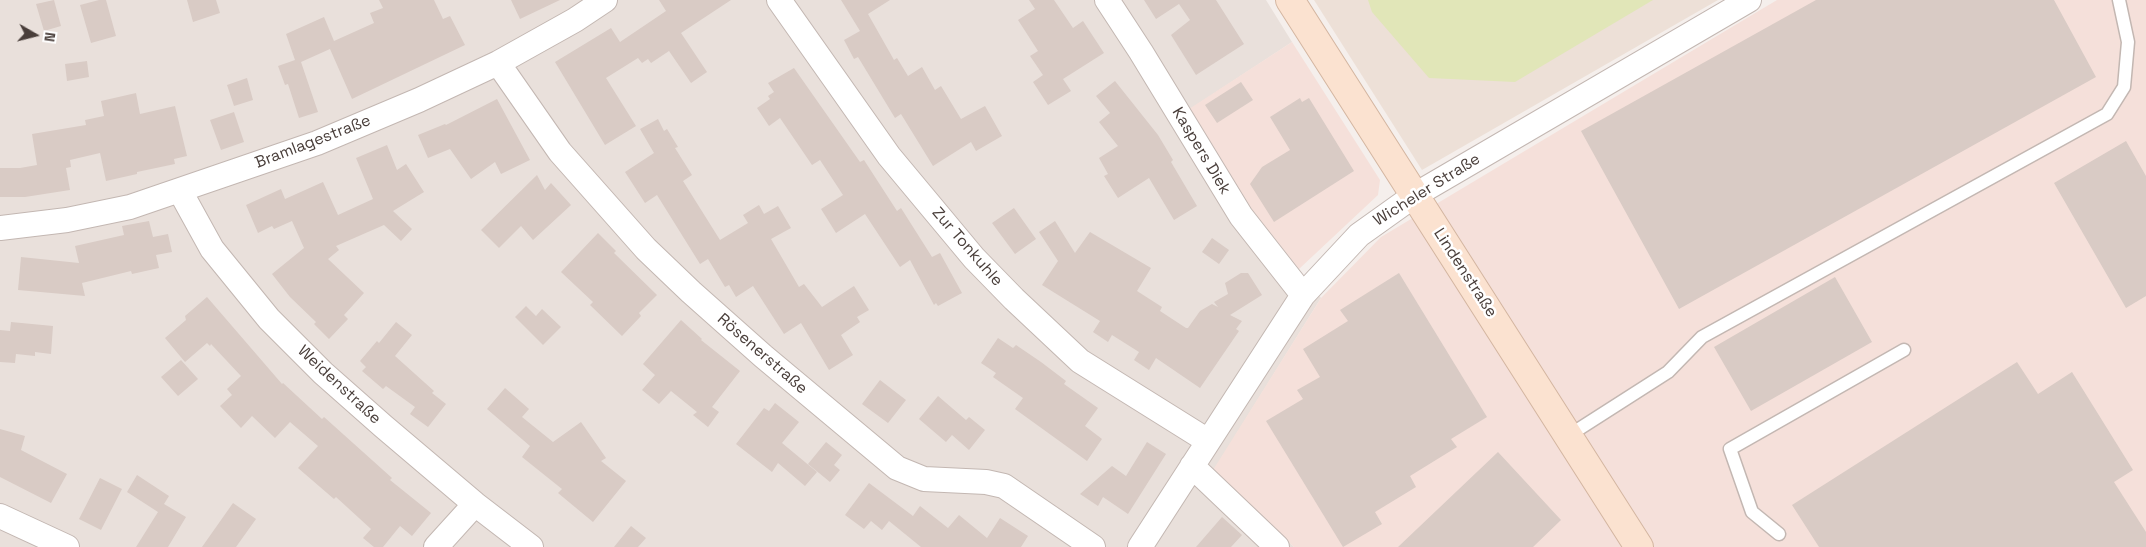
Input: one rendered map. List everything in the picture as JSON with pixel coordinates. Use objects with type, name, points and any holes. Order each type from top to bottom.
[{"type":"street","name":"Bramlagestraße","points":[[0,228],[42,224],[121,209],[180,192],[317,143],[419,100],[498,63],[575,20],[605,0]]},
{"type":"street","name":"Zur Tonkuhle","points":[[778,0],[889,156],[974,258],[1014,299],[1080,361],[1208,441]]},
{"type":"street","name":"Kaspers Diek","points":[[1106,0],[1141,52],[1240,216],[1303,295]]},
{"type":"street","name":"Lindenstraße","points":[[1290,0],[1639,547]]},
{"type":"street","name":"Wicheler Straße","points":[[1140,547],[1303,295],[1359,235],[1414,195],[1749,0]]},
{"type":"street","name":"Rösenerstraße","points":[[498,63],[560,152],[646,249],[763,356],[897,468],[924,479],[986,482],[1004,486],[1093,547]]},
{"type":"street","name":"Weidenstraße","points":[[180,192],[212,248],[270,319],[323,373],[475,504],[531,547]]},
{"type":"street","points":[[1192,466],[1277,547]]},
{"type":"street","points":[[436,547],[475,504]]},
{"type":"street","points":[[0,516],[67,547]]},
{"type":"lane","points":[[1568,436],[1668,372],[1702,336],[2107,114],[2124,87],[2128,42],[2119,0]]},
{"type":"lane","points":[[1778,534],[1752,512],[1730,449],[1904,350]]},
{"type":"shaded area","points":[[0,0],[1266,0],[1292,42],[1189,110],[1253,211],[1321,298],[1214,470],[1294,547],[0,547]]},
{"type":"shaded area","points":[[1314,0],[1718,0],[1422,170]]},
{"type":"shaded area","points":[[1777,0],[2146,0],[2146,547],[1294,547],[1213,470],[1321,298],[1381,237]]},
{"type":"shaded area","points":[[1292,42],[1380,180],[1378,195],[1299,269],[1253,211],[1189,109]]},
{"type":"green space","points":[[1368,0],[1653,0],[1515,82],[1429,78],[1372,12]]},
{"type":"building","points":[[54,0],[61,26],[44,31],[36,4]]},
{"type":"building","points":[[106,0],[116,36],[91,43],[80,5]]},
{"type":"building","points":[[187,0],[216,0],[220,13],[193,22]]},
{"type":"building","points":[[379,0],[434,0],[443,19],[450,16],[465,45],[352,99],[330,49],[301,62],[318,112],[299,118],[288,84],[285,85],[278,66],[295,60],[286,34],[324,17],[334,41],[374,23],[370,13],[383,8]]},
{"type":"building","points":[[511,0],[560,0],[520,19]]},
{"type":"building","points":[[659,0],[731,0],[681,33],[707,72],[691,83],[669,51],[651,63],[648,59],[642,63],[638,58],[606,78],[636,126],[605,145],[555,62],[611,28],[620,42],[666,11]]},
{"type":"building","points":[[841,0],[890,0],[868,14],[894,60],[897,58],[908,76],[922,67],[935,90],[941,86],[961,119],[985,106],[1002,136],[976,151],[971,142],[933,166],[901,114],[895,118],[858,57],[854,59],[844,40],[860,31]]},
{"type":"building","points":[[1029,0],[1054,0],[1073,28],[1083,21],[1104,53],[1063,79],[1071,91],[1048,105],[1033,82],[1043,75],[1030,56],[1038,51],[1018,20],[1035,9]]},
{"type":"building","points":[[1144,0],[1216,0],[1244,44],[1196,75],[1171,35],[1190,20],[1179,4],[1156,19]]},
{"type":"building","points":[[1816,0],[2054,0],[2096,77],[1679,309],[1581,131]]},
{"type":"building","points":[[87,61],[89,77],[67,81],[65,64]]},
{"type":"building","points":[[794,68],[860,162],[864,160],[897,211],[901,208],[932,257],[940,253],[962,293],[938,306],[936,303],[934,305],[910,260],[900,267],[865,214],[836,233],[821,209],[843,195],[820,160],[812,165],[780,118],[769,126],[757,108],[770,99],[768,96],[774,92],[768,83]]},
{"type":"building","points":[[247,78],[253,100],[234,106],[227,85]]},
{"type":"building","points":[[1115,81],[1158,135],[1173,160],[1171,162],[1197,206],[1174,220],[1149,178],[1118,198],[1104,176],[1108,174],[1099,158],[1118,146],[1099,122],[1110,113],[1096,96]]},
{"type":"building","points":[[1241,82],[1253,100],[1217,123],[1205,105]]},
{"type":"building","points":[[136,93],[140,114],[175,106],[187,156],[174,159],[175,164],[106,181],[100,153],[70,160],[71,167],[66,168],[70,190],[25,197],[0,197],[0,168],[20,168],[37,165],[32,134],[86,125],[85,120],[104,116],[101,101]]},
{"type":"building","points":[[1300,98],[1302,102],[1309,98],[1354,171],[1274,222],[1250,184],[1262,167],[1290,150],[1270,117]]},
{"type":"building","points":[[497,99],[530,160],[501,174],[495,162],[471,179],[450,149],[428,158],[418,135],[446,125]]},
{"type":"building","points":[[234,112],[244,142],[221,150],[210,120]]},
{"type":"building","points":[[658,119],[664,131],[667,129],[678,147],[675,148],[692,175],[683,181],[720,240],[748,223],[743,215],[759,205],[764,214],[778,206],[791,228],[771,239],[799,287],[804,284],[822,307],[854,286],[869,310],[857,317],[860,322],[841,335],[853,355],[829,370],[801,323],[784,334],[753,286],[736,297],[729,285],[725,287],[708,259],[700,264],[657,195],[645,203],[625,172],[654,153],[640,129]]},
{"type":"building","points":[[2126,141],[2146,176],[2146,296],[2126,308],[2054,183]]},
{"type":"building","points":[[387,145],[397,170],[406,164],[424,192],[393,211],[412,229],[401,241],[384,225],[336,246],[339,250],[328,259],[364,293],[344,315],[348,319],[329,339],[314,324],[316,322],[290,297],[272,274],[304,248],[292,221],[274,229],[272,226],[258,233],[246,205],[281,189],[285,199],[323,182],[338,215],[373,199],[356,158]]},
{"type":"building","points":[[537,175],[545,190],[551,183],[571,205],[533,240],[521,226],[499,248],[481,230]]},
{"type":"building","points":[[1014,208],[1036,239],[1015,254],[992,223]]},
{"type":"building","points":[[149,221],[153,237],[168,234],[172,252],[156,255],[159,268],[132,274],[131,271],[82,283],[85,296],[18,290],[21,257],[79,263],[75,246],[124,235],[122,226]]},
{"type":"building","points":[[1055,221],[1075,253],[1090,232],[1151,268],[1137,291],[1162,307],[1160,311],[1186,328],[1188,328],[1200,311],[1212,304],[1218,307],[1214,302],[1228,294],[1225,283],[1241,273],[1248,273],[1262,295],[1230,315],[1242,321],[1236,329],[1239,331],[1200,388],[1156,358],[1149,370],[1134,360],[1139,352],[1112,335],[1108,342],[1093,332],[1100,321],[1042,285],[1058,261],[1039,232]]},
{"type":"building","points":[[598,233],[616,251],[614,253],[657,295],[639,313],[641,316],[622,336],[590,305],[593,302],[561,272]]},
{"type":"building","points":[[1212,238],[1229,250],[1219,264],[1202,252]]},
{"type":"building","points":[[1399,273],[1487,417],[1451,439],[1457,447],[1410,476],[1416,487],[1375,512],[1382,524],[1343,547],[1266,421],[1303,399],[1297,390],[1320,377],[1303,349],[1348,321],[1340,310]]},
{"type":"building","points":[[1835,277],[1872,342],[1751,411],[1714,347]]},
{"type":"building","points":[[207,297],[282,384],[322,419],[324,417],[392,478],[390,480],[431,513],[412,536],[400,526],[383,547],[374,547],[363,538],[371,529],[336,497],[334,499],[298,468],[318,446],[290,422],[275,438],[252,416],[241,428],[220,406],[232,395],[227,389],[241,376],[211,344],[210,346],[207,343],[185,362],[165,338],[186,320],[185,316]]},
{"type":"building","points":[[526,306],[536,316],[542,309],[561,327],[543,345],[515,317]]},
{"type":"building","points":[[681,320],[701,340],[740,371],[712,407],[719,412],[708,427],[693,415],[697,412],[671,391],[659,404],[642,390],[655,375],[643,364]]},
{"type":"building","points":[[11,322],[53,326],[51,354],[35,352],[35,356],[16,354],[15,363],[0,362],[0,330],[10,331]]},
{"type":"building","points":[[396,322],[412,335],[395,356],[434,391],[432,393],[446,404],[428,427],[410,414],[415,407],[386,386],[383,389],[362,371],[366,367],[360,361],[377,341],[379,343]]},
{"type":"building","points":[[998,338],[1013,348],[1016,345],[1041,362],[1066,381],[1064,384],[1098,408],[1085,426],[1102,439],[1087,461],[1015,409],[1023,398],[993,377],[996,373],[981,363]]},
{"type":"building","points":[[181,360],[198,379],[178,396],[161,377]]},
{"type":"building","points":[[2017,362],[2038,394],[2072,372],[2133,470],[2114,482],[2146,532],[2146,547],[1819,547],[1792,505]]},
{"type":"building","points":[[880,380],[906,400],[888,423],[862,404]]},
{"type":"building","points":[[505,388],[529,409],[522,417],[553,442],[581,422],[606,458],[601,461],[626,481],[593,522],[558,493],[562,489],[522,457],[530,446],[487,409]]},
{"type":"building","points":[[938,396],[966,420],[969,417],[985,430],[969,450],[952,435],[946,442],[919,419]]},
{"type":"building","points":[[775,403],[799,422],[782,443],[817,472],[805,486],[778,463],[772,472],[736,444],[764,408],[769,411]]},
{"type":"building","points":[[0,429],[25,436],[21,450],[67,474],[51,503],[0,477]]},
{"type":"building","points":[[826,442],[842,455],[834,465],[840,470],[830,482],[808,464]]},
{"type":"building","points":[[1147,442],[1166,454],[1128,514],[1103,497],[1098,506],[1080,494],[1112,466],[1126,476]]},
{"type":"building","points":[[1498,452],[1561,520],[1533,547],[1398,547]]},
{"type":"building","points":[[137,475],[169,496],[164,504],[186,517],[168,547],[136,547],[158,512],[127,492]]},
{"type":"building","points":[[100,478],[122,489],[101,530],[79,519]]},
{"type":"building","points":[[869,483],[913,516],[920,506],[948,528],[959,515],[987,538],[1000,518],[1028,536],[1021,547],[921,547],[889,521],[882,530],[871,521],[864,529],[845,515]]},
{"type":"building","points":[[233,503],[256,519],[236,547],[202,547]]},
{"type":"building","points":[[1222,517],[1242,535],[1231,547],[1196,547]]},
{"type":"building","points":[[631,526],[646,538],[638,547],[614,547]]}]
